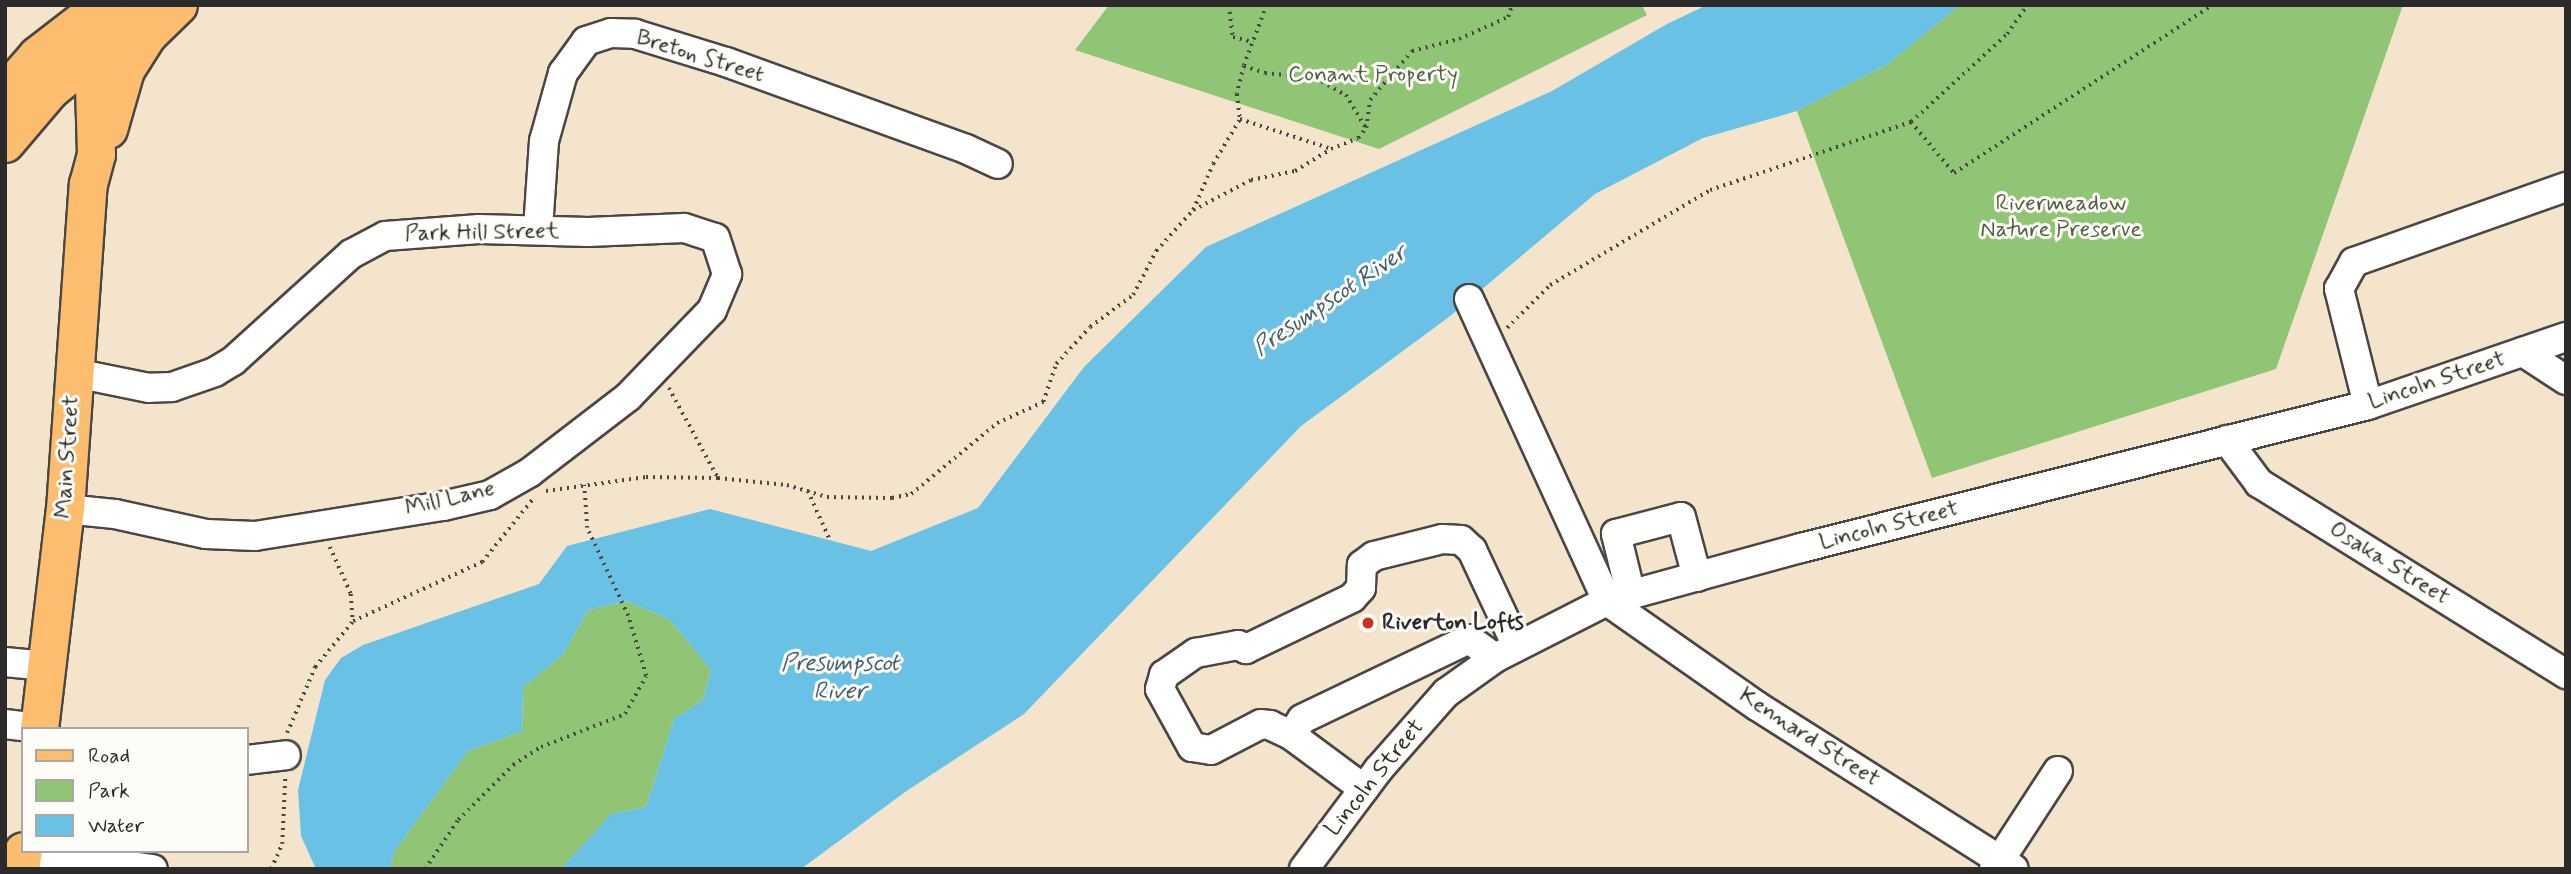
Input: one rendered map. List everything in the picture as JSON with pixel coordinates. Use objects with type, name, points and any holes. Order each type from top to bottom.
[{"type":"highway","points":[[5,94],[38,55],[84,26],[155,5]]},
{"type":"highway","points":[[5,143],[50,90],[84,26]]},
{"type":"main road","points":[[88,184],[104,161],[112,106],[125,70],[147,35],[178,5]]},
{"type":"main road","name":"Main Street","points":[[39,727],[65,509],[88,184],[96,154],[97,127],[84,26]]},
{"type":"street","name":"Breton Street","points":[[538,229],[544,141],[563,73],[586,41],[611,33],[635,34],[726,62],[966,149],[998,164]]},
{"type":"street","points":[[2368,405],[2339,289],[2354,262],[2566,187]]},
{"type":"street","name":"Park Hill Street","points":[[75,373],[149,388],[195,381],[233,361],[321,280],[367,244],[385,236],[538,229],[588,232],[684,228],[715,238],[720,252]]},
{"type":"street","name":"Mill Lane","points":[[65,509],[116,514],[206,534],[255,536],[490,495],[529,473],[597,424],[658,368],[712,310],[727,274],[720,252]]},
{"type":"street","points":[[1469,299],[1619,598]]},
{"type":"street","name":"Lincoln Street","points":[[1304,869],[1364,789],[1438,702],[1506,652],[1619,598],[2368,405],[2566,337]]},
{"type":"street","points":[[2523,352],[2566,380]]},
{"type":"street","name":"Osaka Street","points":[[2227,440],[2259,483],[2566,674]]},
{"type":"street","points":[[1619,598],[1616,534],[1681,517],[1697,577]]},
{"type":"street","points":[[1364,789],[1292,735],[1261,724],[1211,750],[1192,747],[1160,689],[1164,675],[1196,653],[1238,645],[1246,649],[1352,598],[1361,588],[1362,565],[1374,556],[1442,539],[1461,540],[1472,550],[1506,652]]},
{"type":"street","name":"Kennard Street","points":[[1619,598],[1757,706],[2003,866]]},
{"type":"street","points":[[1292,735],[1303,719],[1469,639],[1506,652]]},
{"type":"street","points":[[5,662],[46,666]]},
{"type":"street","points":[[5,724],[25,727]]},
{"type":"street","points":[[248,760],[286,755]]},
{"type":"street","points":[[2003,866],[2058,771]]},
{"type":"street","points":[[37,853],[153,869]]},
{"type":"path","points":[[1229,5],[1233,37],[1253,42]]},
{"type":"path","points":[[271,869],[282,844],[287,726],[315,667],[353,621],[482,562],[539,492],[646,477],[718,478],[787,485],[827,497],[892,498],[911,494],[997,423],[1043,402],[1056,364],[1090,327],[1133,295],[1156,251],[1193,210],[1213,164],[1240,119],[1237,94],[1244,66],[1267,5]]},
{"type":"path","points":[[1193,210],[1251,180],[1295,171],[1331,149],[1358,138],[1366,128],[1370,100],[1412,51],[1460,39],[1508,17],[1512,5]]},
{"type":"path","points":[[1490,345],[1550,285],[1710,190],[1911,122],[2007,34],[2027,5]]},
{"type":"path","points":[[1911,122],[1954,173],[2213,5]]},
{"type":"path","points":[[1244,66],[1265,73],[1316,78],[1346,95],[1366,128]]},
{"type":"path","points":[[1240,119],[1331,149]]},
{"type":"path","points":[[658,368],[718,478]]},
{"type":"path","points":[[425,869],[458,820],[513,765],[541,747],[625,714],[646,676],[628,616],[587,528],[584,485]]},
{"type":"path","points":[[808,491],[830,540]]},
{"type":"path","points":[[320,526],[351,594],[353,621]]},
{"type":"green space","name":"Conant Property","points":[[1109,5],[1642,5],[1647,15],[1379,149],[1075,50]]},
{"type":"green space","name":"Rivermeadow Nature Preserve","points":[[1960,5],[2403,5],[2276,369],[1932,478],[1797,111],[1888,64]]},
{"type":"green space","points":[[627,601],[670,620],[711,670],[703,700],[674,719],[646,807],[611,814],[561,869],[390,869],[394,852],[468,751],[522,731],[523,687],[563,655],[588,610]]},
{"type":"water","name":"Presumpscot River","points":[[1707,5],[1960,5],[1888,64],[1797,111],[1703,138],[1595,194],[1449,317],[1301,426],[1024,714],[905,792],[801,869],[561,869],[611,814],[646,807],[674,719],[703,700],[711,670],[670,620],[627,601],[588,610],[563,655],[523,687],[522,731],[468,751],[394,852],[390,869],[316,869],[301,836],[298,790],[325,680],[341,658],[363,645],[539,584],[567,546],[710,509],[871,551],[978,508],[1084,367],[1206,247],[1552,91],[1667,24]]},
{"type":"place","name":"Riverton Lofts","points":[[1368,623]]}]
